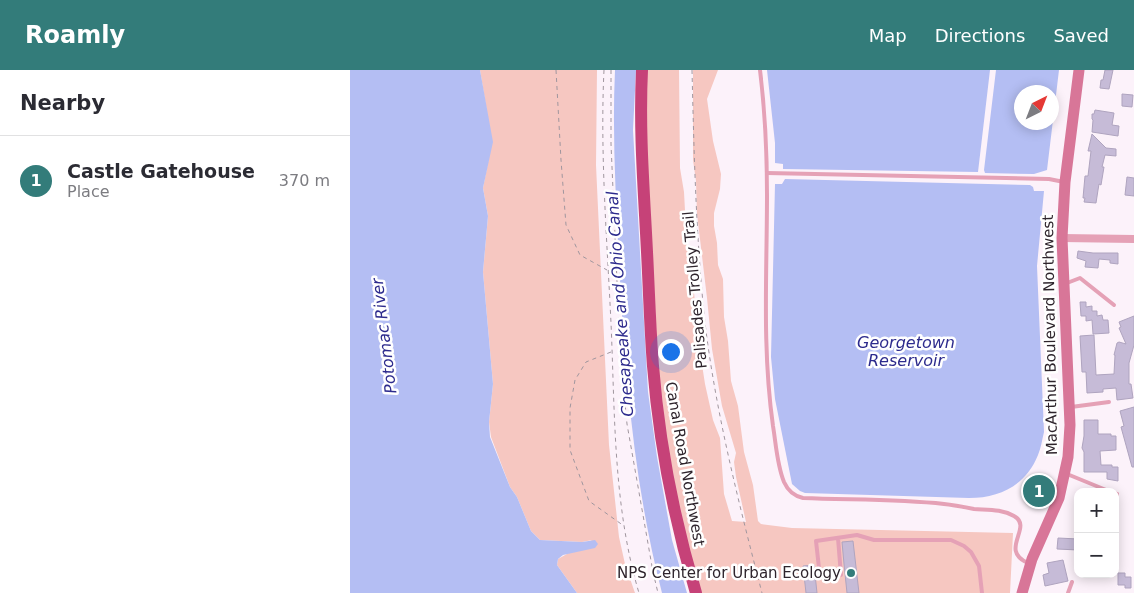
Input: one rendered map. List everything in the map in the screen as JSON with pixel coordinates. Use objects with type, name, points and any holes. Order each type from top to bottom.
[{"type":"highway","name":"Canal Road Northwest","points":[[642,70],[641,130],[654,385],[672,501],[681,542],[696,593]]},
{"type":"main road","name":"MacArthur Boulevard Northwest","points":[[1022,593],[1031,564],[1056,505],[1065,474],[1069,443],[1062,238],[1065,182],[1079,70]]},
{"type":"street","points":[[1062,238],[1134,239]]},
{"type":"lane","points":[[760,70],[767,173],[765,335],[767,387],[784,482],[790,492],[803,498],[943,504],[1003,511],[1018,518],[1020,532],[1014,549],[1017,556],[1031,564]]},
{"type":"lane","points":[[767,173],[1049,179],[1065,182]]},
{"type":"lane","points":[[1063,284],[1080,278],[1114,305]]},
{"type":"lane","points":[[1069,408],[1109,402]]},
{"type":"lane","points":[[1065,474],[1101,488]]},
{"type":"lane","points":[[838,538],[841,575],[820,577],[816,541],[857,535],[874,540],[952,540],[971,552],[979,566],[982,593]]},
{"type":"lane","points":[[1068,593],[1072,582]]},
{"type":"path","points":[[556,70],[566,225],[580,254],[609,271]]},
{"type":"path","points":[[604,70],[603,143],[618,471],[628,552],[639,593]]},
{"type":"path","points":[[611,70],[611,144],[620,350],[627,424],[652,572],[658,593]]},
{"type":"path","name":"Palisades Trolley Trail","points":[[692,70],[695,182],[705,322],[736,494],[762,593]]},
{"type":"path","points":[[612,352],[586,362],[575,380],[570,408],[570,450],[589,501],[625,526]]},
{"type":"shaded area","points":[[480,70],[597,70],[596,165],[609,445],[619,537],[625,564],[635,593],[577,593],[557,565],[558,559],[592,540],[582,542],[540,540],[531,531],[517,497],[510,487],[491,437],[489,422],[493,384],[483,272],[488,216],[483,188],[492,142]]},
{"type":"shaded area","points":[[647,70],[679,70],[680,168],[684,192],[687,248],[692,271],[699,345],[705,384],[713,420],[720,438],[724,494],[732,521],[746,522],[736,477],[734,462],[736,453],[722,406],[712,349],[693,160],[693,70],[718,70],[707,99],[713,141],[721,174],[720,189],[714,213],[714,226],[718,265],[723,279],[724,317],[731,381],[738,406],[744,452],[753,485],[758,521],[761,524],[792,528],[1013,533],[1010,593],[700,593],[686,541],[664,430],[659,378],[647,162]]},
{"type":"water","name":"Potomac River","points":[[350,70],[480,70],[493,142],[483,188],[488,216],[483,272],[493,384],[489,422],[490,437],[510,487],[517,497],[531,531],[540,540],[582,542],[595,540],[598,544],[595,548],[563,555],[558,559],[557,565],[577,593],[350,593]]},
{"type":"water","points":[[615,70],[636,70],[633,130],[648,392],[657,457],[672,540],[687,593],[662,593],[644,511],[632,429],[619,263],[614,142]]},
{"type":"water","points":[[767,70],[990,70],[978,172],[783,169],[783,164],[775,163],[775,143]]},
{"type":"water","points":[[996,70],[1059,70],[1057,85],[1014,85],[1014,130],[1052,130],[1047,170],[1034,174],[985,173]]},
{"type":"water","name":"Georgetown Reservoir","points":[[785,179],[1030,185],[1034,191],[1044,191],[1037,266],[1044,432],[1039,452],[1033,465],[1019,482],[1011,488],[991,496],[969,498],[805,493],[792,484],[775,399],[771,357],[775,184],[782,184]]},
{"type":"building","points":[[1105,70],[1113,70],[1109,89],[1100,88]]},
{"type":"building","points":[[1122,94],[1133,95],[1132,107],[1122,106]]},
{"type":"building","points":[[1095,110],[1114,113],[1112,125],[1119,126],[1118,136],[1092,132],[1092,114],[1094,114]]},
{"type":"building","points":[[1092,134],[1106,148],[1116,149],[1116,156],[1105,155],[1101,185],[1099,184],[1096,203],[1084,202],[1085,198],[1083,198],[1085,176],[1088,176],[1091,151],[1088,151]]},
{"type":"building","points":[[1127,177],[1134,178],[1134,196],[1125,195]]},
{"type":"building","points":[[1078,251],[1118,253],[1118,264],[1110,263],[1110,260],[1099,259],[1098,268],[1085,267],[1086,261],[1077,258]]},
{"type":"building","points":[[1080,302],[1086,302],[1086,307],[1092,306],[1092,311],[1097,311],[1097,316],[1102,315],[1103,320],[1108,320],[1109,333],[1093,334],[1092,320],[1086,321],[1086,316],[1081,316]]},
{"type":"building","points":[[1134,316],[1134,345],[1129,363],[1129,384],[1131,384],[1133,398],[1117,400],[1116,388],[1103,389],[1103,392],[1087,393],[1086,372],[1082,372],[1080,336],[1094,335],[1096,375],[1114,374],[1114,355],[1117,343],[1126,344],[1119,328],[1121,327],[1119,322]]},
{"type":"building","points":[[1134,407],[1134,467],[1132,467],[1121,427],[1124,426],[1120,411]]},
{"type":"building","points":[[1084,420],[1098,420],[1098,434],[1116,436],[1116,450],[1100,451],[1101,465],[1118,467],[1118,481],[1107,479],[1107,472],[1084,472],[1084,452],[1082,448]]},
{"type":"building","points":[[1034,479],[1053,487],[1049,489],[1045,499],[1047,504],[1027,495]]},
{"type":"building","points":[[1058,538],[1074,539],[1074,550],[1057,549]]},
{"type":"building","points":[[853,541],[859,593],[847,593],[842,542]]},
{"type":"building","points":[[1063,560],[1068,581],[1045,586],[1043,575],[1049,573],[1047,563]]},
{"type":"building","points":[[814,565],[817,593],[806,593],[803,566]]},
{"type":"building","points":[[1119,573],[1125,573],[1125,577],[1131,577],[1131,588],[1125,588],[1125,585],[1118,585]]},
{"type":"place","name":"Castle Gatehouse","points":[[1039,491]]},
{"type":"place","name":"NPS Center for Urban Ecology","points":[[851,573]]},
{"type":"water label","name":"Chesapeake and Ohio Canal","points":[[620,304]]}]
